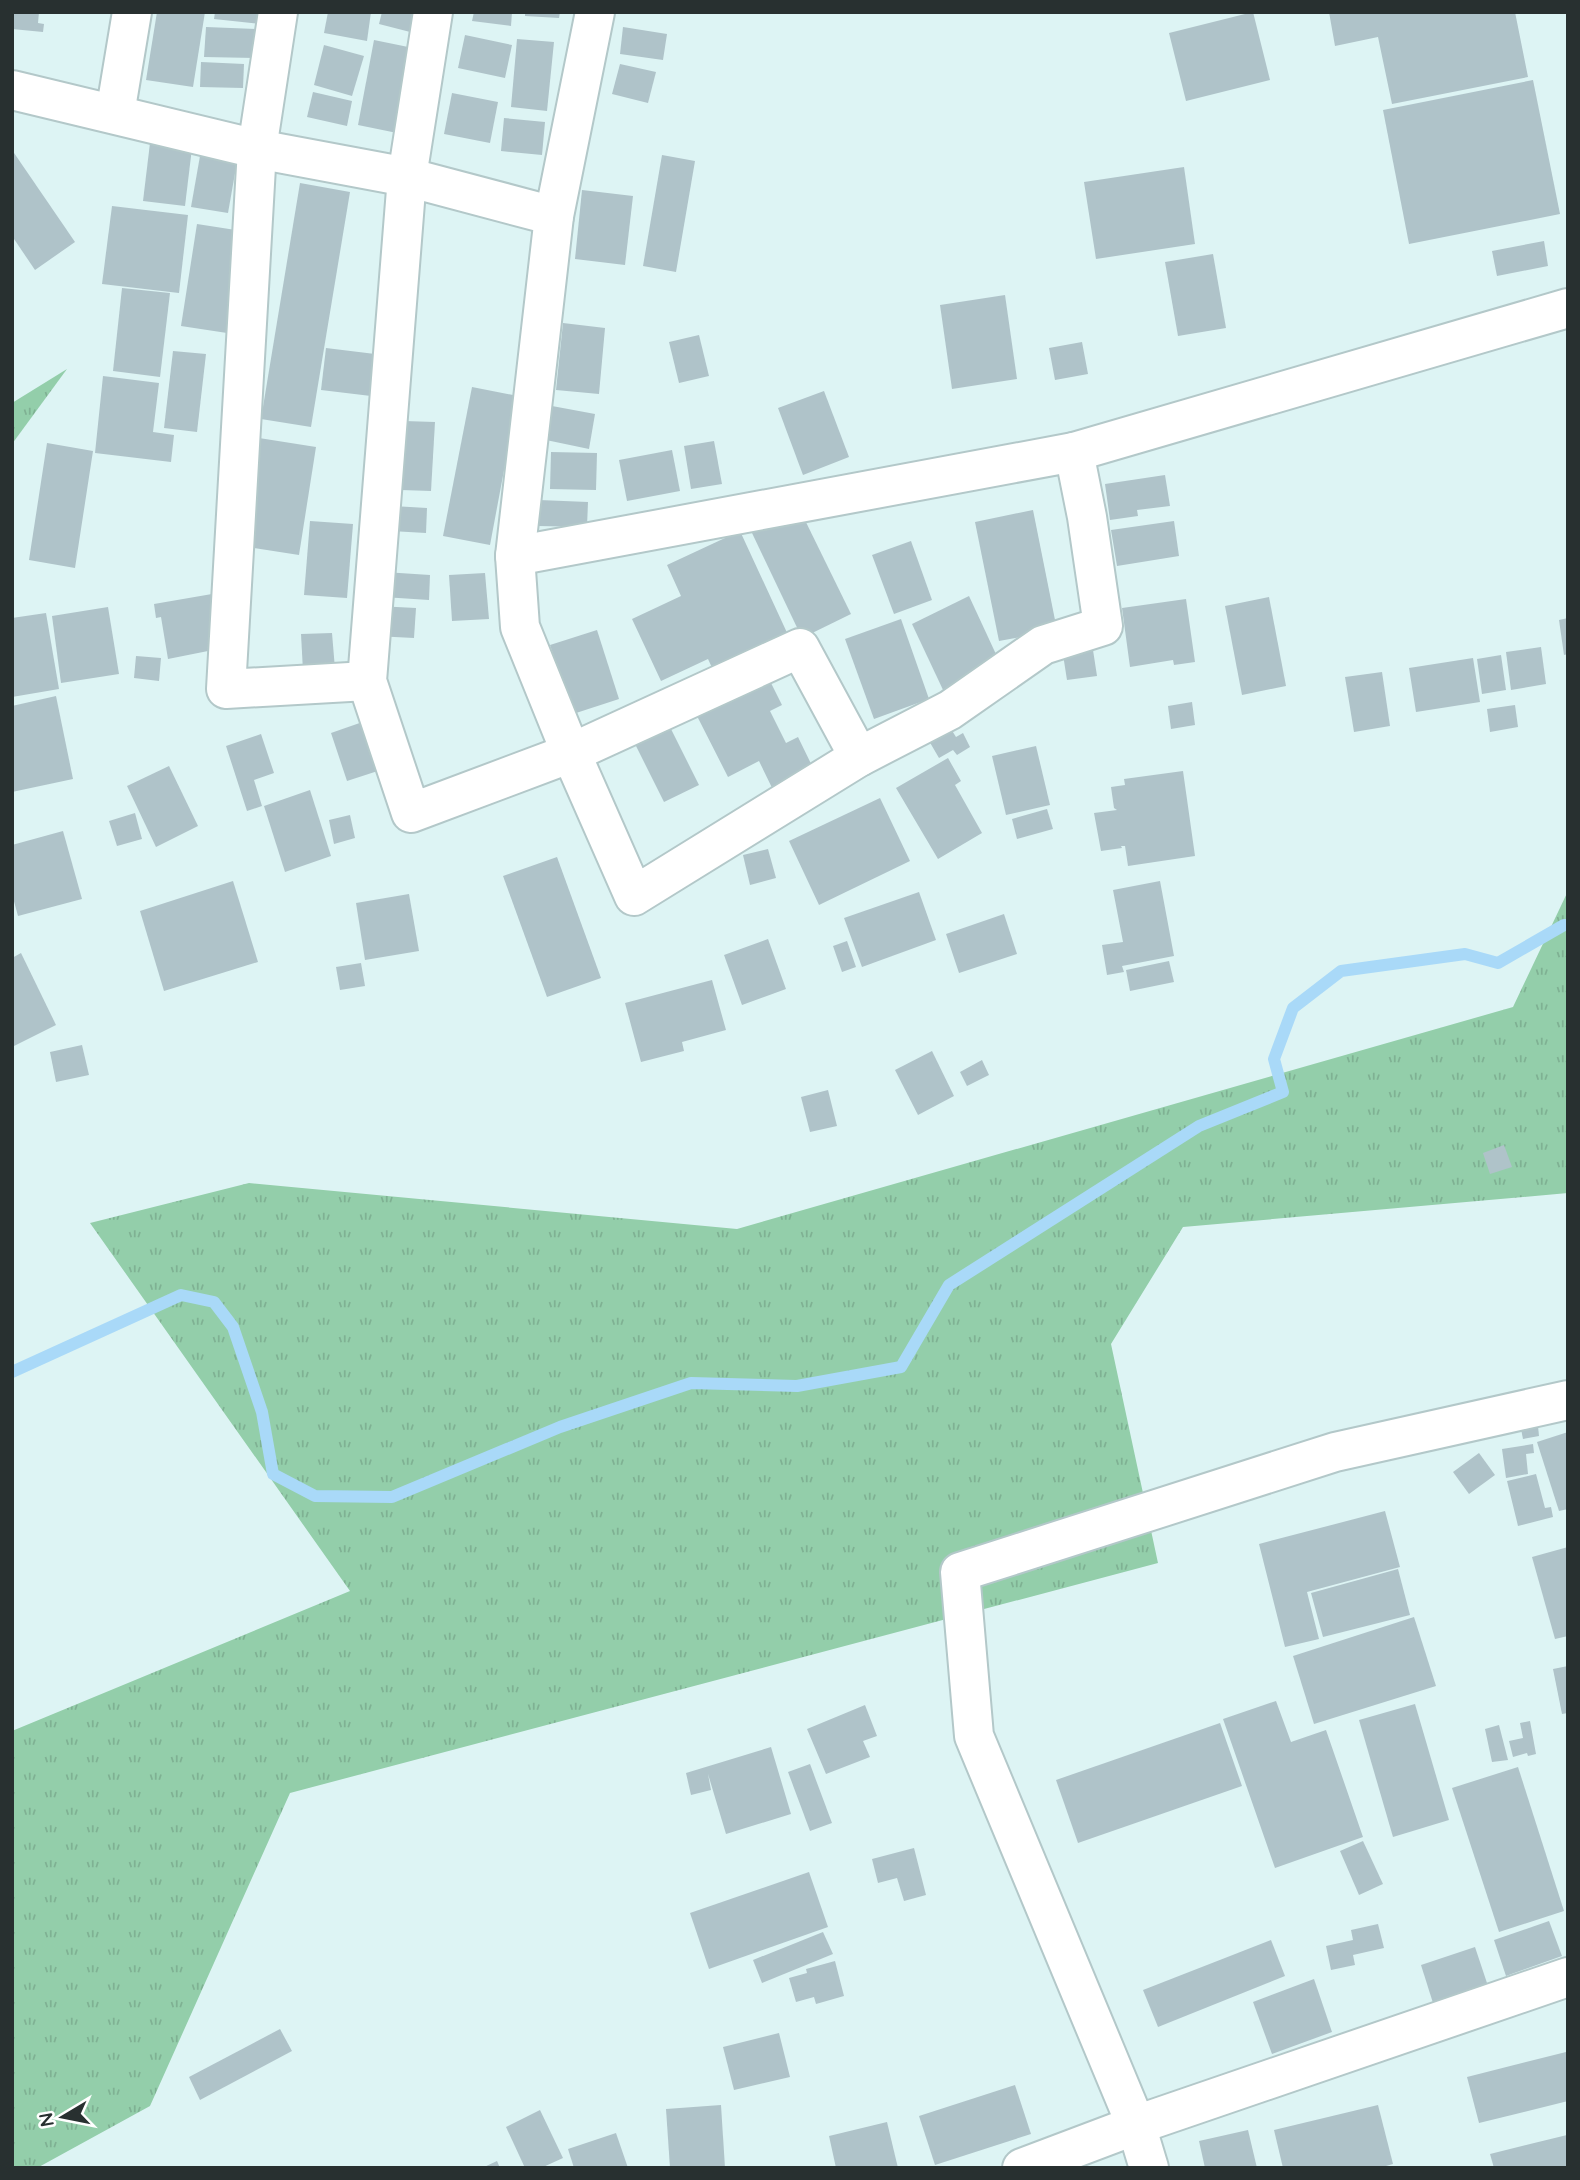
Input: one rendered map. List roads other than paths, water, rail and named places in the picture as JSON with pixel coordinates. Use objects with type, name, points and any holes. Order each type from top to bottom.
[{"type":"street","points":[[116,114],[132,12]]},
{"type":"street","points":[[278,12],[257,149],[226,689],[367,681]]},
{"type":"street","points":[[433,12],[407,177],[367,681],[411,813],[570,753],[800,648],[859,757]]},
{"type":"street","points":[[595,12],[554,216],[515,556],[520,627],[570,753],[634,896],[859,757],[950,710],[1043,645],[1103,626],[1087,517],[1074,452]]},
{"type":"street","points":[[12,90],[257,149],[407,177],[554,216]]},
{"type":"street","points":[[515,556],[1074,452],[1568,308]]},
{"type":"street","points":[[1149,2168],[1136,2125],[974,1736],[960,1573],[1335,1452],[1568,1400]]},
{"type":"street","points":[[1022,2168],[1136,2125],[1568,1977]]},
{"type":"waterway","points":[[12,1372],[181,1295],[214,1302],[233,1327],[262,1412],[273,1474],[315,1496],[392,1497],[560,1427],[691,1383],[797,1386],[901,1367],[949,1285],[1199,1126],[1283,1092],[1274,1059],[1293,1008],[1341,971],[1465,954],[1498,963],[1568,925]]}]
